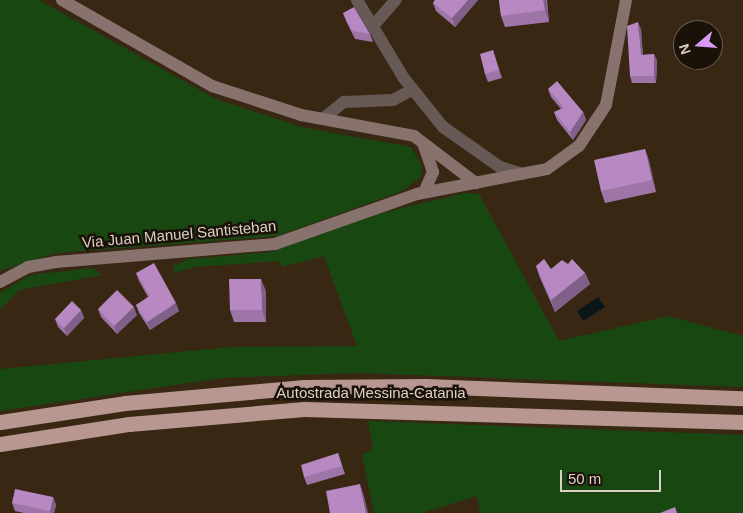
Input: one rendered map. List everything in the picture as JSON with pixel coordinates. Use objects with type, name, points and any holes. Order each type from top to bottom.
[{"type":"highway","name":"Autostrada Messina-Catania","points":[[0,422],[178,396],[304,387],[426,386],[743,398]]},
{"type":"highway","name":"Autostrada Messina-Catania","points":[[0,444],[129,424],[304,409],[743,422]]},
{"type":"street","points":[[62,0],[212,86],[324,118],[389,128],[422,141],[476,183]]},
{"type":"street","points":[[357,0],[412,90],[443,127],[500,166],[530,176]]},
{"type":"street","points":[[373,26],[396,0]]},
{"type":"street","name":"Via Juan Manuel Santisteban","points":[[0,282],[28,267],[56,262],[275,244],[424,192],[530,176],[559,163],[579,146],[606,105],[626,0]]},
{"type":"street","points":[[324,118],[344,102],[393,100],[412,90]]},
{"type":"street","points":[[422,141],[433,172],[424,192]]},
{"type":"street","points":[[500,166],[509,180]]},
{"type":"green space","points":[[0,0],[39,0],[216,99],[301,127],[411,147],[422,166],[421,177],[402,191],[278,236],[56,253],[0,271]]},
{"type":"green space","points":[[464,193],[479,194],[559,341],[668,316],[743,336],[743,387],[358,373],[222,378],[0,411],[0,369],[231,347],[357,346],[324,256],[282,267],[279,261],[195,267],[174,273],[173,266],[190,259],[271,252],[378,214]]},
{"type":"green space","points":[[93,268],[102,275],[19,290],[0,310],[0,293],[30,275]]},
{"type":"green space","points":[[368,421],[743,435],[743,513],[480,513],[477,496],[422,513],[374,513],[362,455],[373,449]]},
{"type":"shaded area","points":[[598,297],[605,307],[583,321],[577,311]]},
{"type":"building","points":[[435,0],[468,0],[452,18],[433,3]]},
{"type":"building","points":[[499,0],[543,0],[545,10],[501,16]]},
{"type":"building","points":[[354,7],[370,34],[352,31],[343,13]]},
{"type":"building","points":[[638,22],[641,55],[654,54],[654,76],[630,76],[627,26]]},
{"type":"building","points":[[493,50],[499,70],[485,74],[480,54]]},
{"type":"building","points":[[557,81],[583,112],[570,132],[554,112],[564,108],[548,89]]},
{"type":"building","points":[[645,149],[652,180],[601,191],[594,160]]},
{"type":"building","points":[[544,259],[551,269],[562,260],[568,264],[572,259],[585,273],[551,300],[536,266]]},
{"type":"building","points":[[154,263],[176,303],[147,322],[136,305],[150,296],[136,273]]},
{"type":"building","points":[[229,279],[261,279],[262,310],[230,310]]},
{"type":"building","points":[[117,290],[134,307],[114,326],[98,309]]},
{"type":"building","points":[[72,301],[81,310],[64,328],[55,319]]},
{"type":"building","points":[[338,453],[342,466],[304,477],[301,465]]},
{"type":"building","points":[[360,484],[366,513],[330,513],[326,491]]},
{"type":"building","points":[[15,489],[53,497],[50,511],[12,503]]},
{"type":"building","points":[[675,507],[677,513],[660,513]]}]
